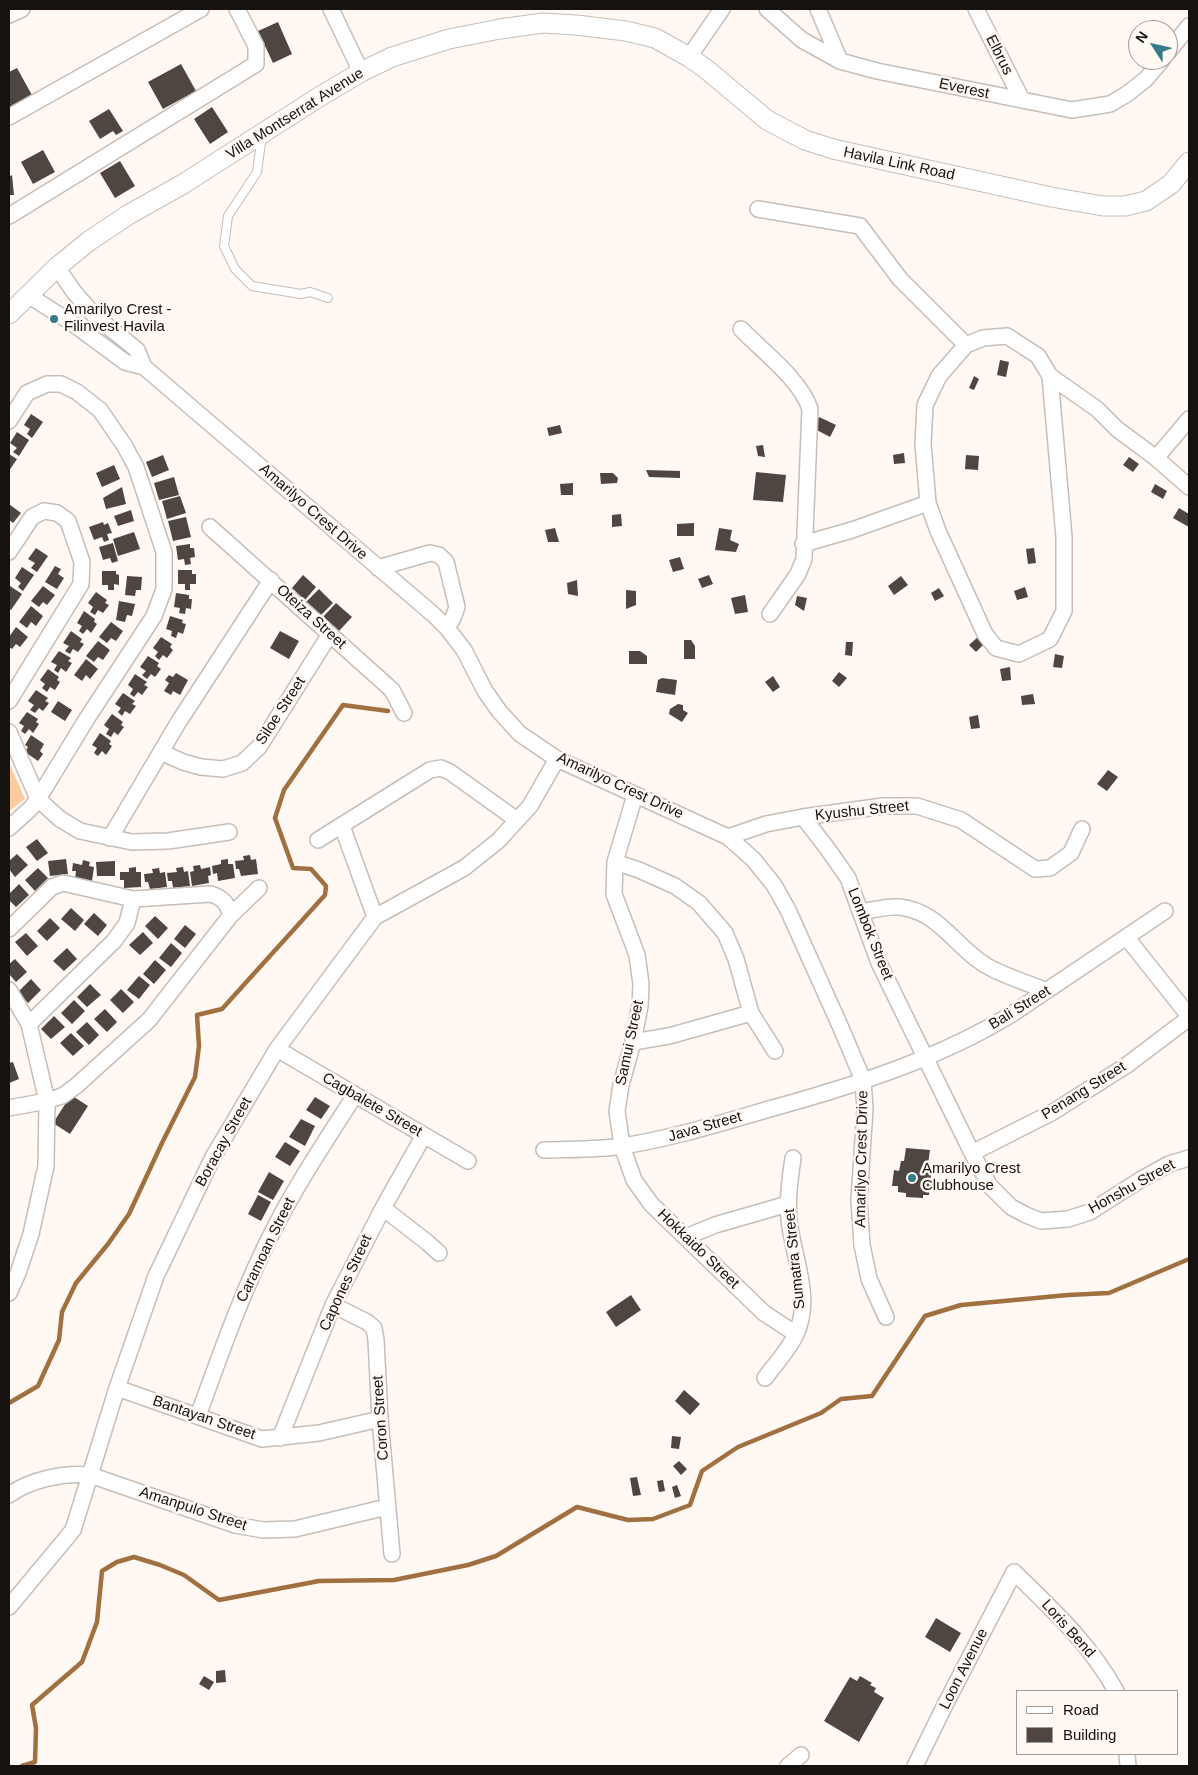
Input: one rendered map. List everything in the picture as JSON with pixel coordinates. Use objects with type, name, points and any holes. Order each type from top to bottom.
[{"type":"street","points":[[9,15],[22,9]]},
{"type":"street","points":[[9,117],[201,9]]},
{"type":"street","points":[[9,216],[256,64],[256,46],[237,9]]},
{"type":"street","points":[[331,9],[361,72]]},
{"type":"street","points":[[689,57],[722,9]]},
{"type":"street","name":"Everest","points":[[767,9],[802,40],[840,61],[877,71],[1072,110],[1110,104],[1146,79],[1154,70]]},
{"type":"street","points":[[818,9],[840,61]]},
{"type":"street","name":"Elbrus","points":[[976,9],[1022,100]]},
{"type":"street","name":"Villa Montserrat Avenue","points":[[9,314],[57,266],[89,241],[128,215],[183,184],[361,72],[392,57],[449,39],[500,29],[543,24],[626,30]]},
{"type":"street","points":[[1178,40],[1189,26]]},
{"type":"street","name":"Havila Link Road","points":[[626,30],[655,38],[689,57],[706,68],[767,120],[805,140],[833,149],[1041,195],[1103,206],[1124,206],[1146,201],[1172,184],[1189,162]]},
{"type":"street","points":[[758,208],[860,226],[900,279],[966,345]]},
{"type":"street","name":"Amarilyo Crest Drive","points":[[57,266],[74,292],[94,315],[137,350],[144,367]]},
{"type":"street","name":"Amarilyo Crest Drive","points":[[28,295],[72,323],[126,362],[144,367],[285,486],[447,628],[464,650],[485,691],[520,734],[557,759],[728,837],[753,858],[774,885],[788,910],[837,1018],[862,1080],[865,1109],[859,1200],[862,1244],[869,1279],[886,1317]]},
{"type":"street","points":[[740,329],[799,387],[807,399],[810,408],[804,559],[798,574],[770,614]]},
{"type":"street","points":[[1050,376],[1064,537],[1064,612],[1050,639],[1019,654],[996,648],[985,634],[938,531],[928,503],[924,444],[925,405],[939,376],[966,345],[983,338],[1007,336],[1038,356],[1050,376],[1097,410],[1117,429],[1156,458],[1189,487]]},
{"type":"street","points":[[9,421],[27,393],[46,384],[61,384],[77,392],[100,410],[124,445],[136,467],[164,552],[164,589],[154,616],[86,720],[38,800],[9,828]]},
{"type":"street","points":[[1156,458],[1189,419]]},
{"type":"street","points":[[804,544],[852,530],[928,503]]},
{"type":"street","points":[[9,552],[32,517],[44,511],[57,513],[68,521],[82,562],[81,584],[9,701]]},
{"type":"street","name":"Oteiza Street","points":[[210,527],[392,690],[404,713]]},
{"type":"street","points":[[378,568],[430,554],[438,555],[446,562],[457,607],[447,628]]},
{"type":"street","points":[[110,838],[178,723],[271,580]]},
{"type":"street","name":"Siloe Street","points":[[161,752],[183,762],[208,768],[223,770],[242,763],[259,747],[330,634]]},
{"type":"street","points":[[9,732],[38,800],[60,819],[80,831],[132,842],[168,841],[229,832]]},
{"type":"street","name":"Boracay Street","points":[[9,1607],[73,1530],[117,1388],[156,1276],[213,1157],[276,1049],[375,917],[464,868],[498,841],[530,806],[557,759]]},
{"type":"street","points":[[318,840],[430,770],[441,768],[450,772],[517,820]]},
{"type":"street","name":"Samui Street","points":[[622,1146],[617,1111],[620,1085],[633,1042],[640,1006],[641,984],[637,955],[614,894],[615,862],[635,796]]},
{"type":"street","name":"Kyushu Street","points":[[728,837],[766,824],[803,817],[883,806],[917,806],[961,820],[1035,869],[1050,868],[1071,853],[1082,829]]},
{"type":"street","name":"Lombok Street","points":[[803,817],[848,878],[879,963],[926,1058]]},
{"type":"street","points":[[342,826],[375,917]]},
{"type":"street","points":[[615,862],[640,870],[675,886],[699,903],[725,933],[736,959],[751,1012],[775,1051]]},
{"type":"street","points":[[9,929],[52,887],[63,883],[133,899],[211,894],[222,898],[231,915]]},
{"type":"street","points":[[9,1108],[47,1101],[62,1096],[76,1086],[149,1020],[231,915],[259,888]]},
{"type":"street","points":[[29,1024],[114,941],[127,922],[133,899]]},
{"type":"street","points":[[861,912],[898,907],[922,913],[938,923],[974,957],[987,966],[1047,992]]},
{"type":"street","name":"Bali Street","points":[[862,1080],[926,1058],[987,1029],[1047,992],[1165,911]]},
{"type":"street","points":[[1127,938],[1189,1017]]},
{"type":"street","points":[[9,990],[29,1024],[47,1101],[46,1166],[31,1234],[9,1293]]},
{"type":"street","points":[[633,1042],[669,1036],[751,1012]]},
{"type":"street","name":"Penang Street","points":[[972,1153],[1053,1112],[1127,1065],[1189,1017]]},
{"type":"street","name":"Cagbalete Street","points":[[276,1049],[468,1161]]},
{"type":"street","name":"Honshu Street","points":[[926,1058],[990,1186],[1011,1207],[1026,1216],[1041,1221],[1068,1219],[1090,1212],[1169,1164],[1189,1158]]},
{"type":"street","name":"Java Street","points":[[544,1150],[622,1146],[672,1136],[833,1091],[862,1080]]},
{"type":"street","name":"Caramoan Street","points":[[198,1416],[242,1296],[274,1229],[302,1178],[355,1095]]},
{"type":"street","name":"Capones Street","points":[[280,1438],[333,1305],[382,1208],[424,1135]]},
{"type":"street","name":"Hokkaido Street","points":[[622,1146],[634,1180],[651,1204],[764,1313],[796,1334]]},
{"type":"street","name":"Sumatra Street","points":[[765,1378],[796,1334],[803,1310],[800,1278],[788,1204],[793,1158]]},
{"type":"street","points":[[686,1237],[715,1225],[788,1204]]},
{"type":"street","points":[[382,1208],[428,1243],[438,1254]]},
{"type":"street","name":"Coron Street","points":[[333,1305],[367,1322],[374,1328],[392,1554]]},
{"type":"street","name":"Bantayan Street","points":[[117,1388],[262,1439],[319,1433],[380,1419]]},
{"type":"street","name":"Amanpulo Street","points":[[9,1495],[31,1484],[55,1476],[72,1474],[90,1475],[235,1526],[263,1530],[295,1529],[387,1507]]},
{"type":"street","name":"Loris Bend","points":[[1014,1572],[1052,1609],[1092,1654],[1115,1690]]},
{"type":"street","name":"Loon Avenue","points":[[916,1766],[946,1703],[1014,1572]]},
{"type":"street","points":[[788,1766],[801,1755]]},
{"type":"lane","points":[[262,133],[257,172],[228,216],[224,246],[235,269],[252,286],[301,294],[310,292],[328,298]]},
{"type":"shaded area","points":[[9,763],[25,799],[9,811]]},
{"type":"building","points":[[278,22],[292,54],[273,63],[258,31]]},
{"type":"building","points":[[181,64],[196,91],[163,109],[148,82]]},
{"type":"building","points":[[17,68],[33,97],[9,111],[9,72]]},
{"type":"building","points":[[212,107],[228,132],[210,144],[194,119]]},
{"type":"building","points":[[109,109],[123,131],[116,135],[113,131],[100,139],[89,121]]},
{"type":"building","points":[[43,150],[55,172],[33,184],[21,162]]},
{"type":"building","points":[[120,161],[135,186],[115,198],[100,173]]},
{"type":"building","points":[[12,175],[14,195],[9,195],[9,177]]},
{"type":"building","points":[[1000,360],[1009,362],[1006,377],[997,375]]},
{"type":"building","points":[[974,376],[979,379],[974,390],[969,388]]},
{"type":"building","points":[[31,414],[43,422],[32,438],[27,434],[30,429],[24,425]]},
{"type":"building","points":[[819,417],[836,425],[830,437],[813,428]]},
{"type":"building","points":[[560,425],[562,433],[549,436],[547,428]]},
{"type":"building","points":[[17,432],[29,440],[19,456],[13,452],[17,448],[10,443]]},
{"type":"building","points":[[763,445],[765,457],[758,456],[756,446]]},
{"type":"building","points":[[904,453],[905,463],[894,464],[893,455]]},
{"type":"building","points":[[9,454],[17,459],[9,471]]},
{"type":"building","points":[[163,455],[169,470],[152,477],[146,462]]},
{"type":"building","points":[[966,455],[979,456],[978,470],[965,469]]},
{"type":"building","points":[[1129,457],[1139,464],[1133,472],[1123,465]]},
{"type":"building","points":[[114,465],[120,479],[102,487],[96,473]]},
{"type":"building","points":[[646,470],[680,471],[680,478],[649,477]]},
{"type":"building","points":[[756,472],[786,475],[783,502],[753,500]]},
{"type":"building","points":[[600,473],[613,473],[618,478],[617,483],[601,484]]},
{"type":"building","points":[[174,477],[179,495],[159,500],[154,483]]},
{"type":"building","points":[[573,483],[573,495],[561,495],[560,484]]},
{"type":"building","points":[[1155,484],[1167,491],[1163,499],[1151,492]]},
{"type":"building","points":[[122,487],[126,504],[106,509],[103,498]]},
{"type":"building","points":[[180,496],[186,513],[167,519],[162,501]]},
{"type":"building","points":[[9,504],[21,513],[13,523],[9,520]]},
{"type":"building","points":[[1179,508],[1189,514],[1189,527],[1173,518]]},
{"type":"building","points":[[131,510],[134,521],[118,526],[114,516]]},
{"type":"building","points":[[621,514],[622,526],[612,527],[612,515]]},
{"type":"building","points":[[186,517],[191,537],[173,541],[168,521]]},
{"type":"building","points":[[103,522],[104,525],[108,523],[112,533],[107,534],[109,540],[104,542],[102,537],[94,540],[89,527]]},
{"type":"building","points":[[694,523],[694,536],[677,536],[677,524]]},
{"type":"building","points":[[555,528],[559,542],[548,542],[545,530]]},
{"type":"building","points":[[719,528],[732,530],[730,540],[739,544],[736,552],[715,550]]},
{"type":"building","points":[[134,532],[140,549],[118,556],[113,539]]},
{"type":"building","points":[[113,543],[118,561],[112,563],[110,558],[103,560],[99,547]]},
{"type":"building","points":[[190,544],[190,548],[194,548],[195,557],[190,558],[191,564],[185,565],[184,559],[178,560],[176,546]]},
{"type":"building","points":[[36,548],[48,556],[37,572],[31,568],[35,563],[28,559]]},
{"type":"building","points":[[1034,548],[1036,563],[1028,564],[1026,549]]},
{"type":"building","points":[[680,557],[684,569],[673,572],[669,560]]},
{"type":"building","points":[[55,566],[61,569],[58,574],[64,578],[57,589],[45,582]]},
{"type":"building","points":[[22,567],[34,575],[23,591],[18,587],[21,583],[15,578]]},
{"type":"building","points":[[178,570],[192,570],[192,574],[196,574],[196,584],[190,584],[190,590],[185,590],[185,584],[178,584]]},
{"type":"building","points":[[102,571],[116,571],[116,574],[119,575],[119,585],[114,584],[114,590],[108,590],[108,585],[102,585]]},
{"type":"building","points":[[303,575],[316,587],[305,600],[292,588]]},
{"type":"building","points":[[709,575],[713,584],[702,588],[698,579]]},
{"type":"building","points":[[127,576],[142,577],[141,590],[136,590],[135,596],[125,595]]},
{"type":"building","points":[[901,576],[908,585],[894,595],[888,586]]},
{"type":"building","points":[[577,580],[578,596],[568,594],[567,583]]},
{"type":"building","points":[[10,586],[22,594],[11,610],[9,608]]},
{"type":"building","points":[[43,586],[55,595],[47,605],[43,602],[39,607],[31,601]]},
{"type":"building","points":[[1025,587],[1028,597],[1017,600],[1014,591]]},
{"type":"building","points":[[939,588],[944,596],[935,601],[931,593]]},
{"type":"building","points":[[319,589],[333,603],[320,616],[306,602]]},
{"type":"building","points":[[626,590],[636,591],[636,605],[626,609]]},
{"type":"building","points":[[96,592],[107,600],[105,603],[109,605],[103,613],[98,610],[95,615],[90,612],[93,607],[88,603]]},
{"type":"building","points":[[176,593],[189,595],[189,599],[192,599],[191,609],[186,608],[185,614],[179,613],[180,608],[174,607]]},
{"type":"building","points":[[745,595],[748,612],[735,614],[731,598]]},
{"type":"building","points":[[797,596],[807,598],[804,611],[795,605]]},
{"type":"building","points":[[119,601],[135,604],[132,616],[127,615],[125,622],[116,620]]},
{"type":"building","points":[[336,603],[352,617],[338,632],[322,618]]},
{"type":"building","points":[[31,606],[43,616],[36,626],[31,622],[27,628],[19,622]]},
{"type":"building","points":[[84,611],[95,619],[94,622],[97,624],[91,633],[87,629],[83,634],[79,631],[82,626],[77,623]]},
{"type":"building","points":[[170,616],[183,620],[182,623],[186,624],[183,634],[178,632],[176,638],[171,636],[172,631],[166,629]]},
{"type":"building","points":[[111,622],[123,631],[116,641],[111,638],[107,643],[99,637]]},
{"type":"building","points":[[16,627],[28,637],[20,647],[16,644],[12,649],[9,647],[9,637]]},
{"type":"building","points":[[71,631],[82,639],[80,642],[84,644],[78,652],[73,649],[70,654],[65,651],[69,646],[63,643]]},
{"type":"building","points":[[280,631],[299,641],[289,659],[270,648]]},
{"type":"building","points":[[161,637],[172,644],[170,647],[173,650],[167,658],[163,655],[159,660],[155,656],[158,652],[153,648]]},
{"type":"building","points":[[978,637],[985,643],[976,652],[969,645]]},
{"type":"building","points":[[684,640],[691,640],[695,646],[695,659],[684,659]]},
{"type":"building","points":[[98,641],[110,650],[103,660],[98,657],[94,662],[86,656]]},
{"type":"building","points":[[846,642],[853,642],[852,656],[845,655]]},
{"type":"building","points":[[59,651],[71,658],[68,661],[72,663],[66,672],[61,668],[58,673],[54,670],[57,665],[51,662]]},
{"type":"building","points":[[629,651],[640,651],[647,656],[647,664],[629,664]]},
{"type":"building","points":[[1055,654],[1064,656],[1062,668],[1053,667]]},
{"type":"building","points":[[148,656],[159,663],[157,666],[161,669],[155,677],[151,674],[147,679],[142,675],[146,671],[140,667]]},
{"type":"building","points":[[86,659],[98,669],[90,679],[86,675],[82,681],[74,675]]},
{"type":"building","points":[[1010,667],[1011,680],[1002,681],[1000,669]]},
{"type":"building","points":[[48,669],[59,677],[57,680],[60,682],[55,690],[50,687],[47,692],[42,688],[45,684],[40,680]]},
{"type":"building","points":[[839,672],[847,678],[839,687],[832,681]]},
{"type":"building","points":[[176,673],[188,680],[180,695],[173,691],[171,695],[164,691],[169,683],[165,680],[169,675],[173,677]]},
{"type":"building","points":[[135,674],[147,682],[144,685],[148,687],[142,695],[138,692],[134,697],[130,694],[133,689],[128,685]]},
{"type":"building","points":[[773,676],[780,687],[773,692],[765,682]]},
{"type":"building","points":[[662,678],[677,680],[675,695],[656,692],[658,680]]},
{"type":"building","points":[[36,690],[48,698],[45,701],[49,703],[43,711],[39,708],[35,713],[30,710],[34,705],[28,701]]},
{"type":"building","points":[[123,693],[135,701],[132,704],[136,706],[130,714],[125,711],[122,716],[118,712],[121,708],[115,704]]},
{"type":"building","points":[[1033,694],[1035,704],[1022,705],[1021,696]]},
{"type":"building","points":[[58,701],[72,710],[65,721],[51,712]]},
{"type":"building","points":[[678,704],[683,705],[683,710],[688,713],[682,722],[669,714],[670,709]]},
{"type":"building","points":[[27,712],[38,719],[36,722],[39,724],[33,733],[29,729],[25,734],[21,731],[24,726],[19,723]]},
{"type":"building","points":[[112,714],[123,722],[121,725],[124,727],[118,735],[114,732],[111,737],[106,734],[109,729],[104,725]]},
{"type":"building","points":[[978,715],[980,728],[971,729],[969,717]]},
{"type":"building","points":[[100,733],[111,741],[109,744],[112,746],[106,755],[102,751],[98,756],[94,753],[97,748],[92,745]]},
{"type":"building","points":[[31,735],[44,744],[40,751],[43,754],[38,761],[25,752],[28,747],[25,745]]},
{"type":"building","points":[[1108,770],[1118,777],[1107,791],[1097,784]]},
{"type":"building","points":[[37,839],[48,853],[37,861],[26,847]]},
{"type":"building","points":[[17,854],[28,865],[15,877],[9,869],[9,861]]},
{"type":"building","points":[[250,855],[251,860],[256,859],[258,874],[241,876],[239,869],[236,869],[235,861],[244,860],[243,856]]},
{"type":"building","points":[[66,859],[68,874],[50,876],[48,861]]},
{"type":"building","points":[[228,859],[228,864],[233,864],[235,878],[218,881],[217,873],[213,874],[212,866],[221,864],[221,860]]},
{"type":"building","points":[[83,860],[90,862],[89,866],[94,867],[92,881],[75,879],[76,871],[72,871],[73,863],[82,865]]},
{"type":"building","points":[[115,861],[115,876],[97,876],[96,862]]},
{"type":"building","points":[[200,865],[201,869],[210,867],[209,883],[192,886],[190,872],[194,871],[193,866]]},
{"type":"building","points":[[136,867],[136,872],[141,872],[141,887],[124,888],[124,880],[120,880],[120,872],[129,872],[129,868]]},
{"type":"building","points":[[183,867],[184,872],[188,871],[190,886],[173,888],[172,881],[168,881],[167,873],[177,872],[176,868]]},
{"type":"building","points":[[38,868],[48,878],[35,891],[25,880]]},
{"type":"building","points":[[159,868],[160,873],[165,872],[167,887],[150,889],[148,882],[145,882],[144,874],[153,873],[152,869]]},
{"type":"building","points":[[19,884],[29,895],[16,907],[9,900],[9,894]]},
{"type":"building","points":[[71,908],[84,920],[75,931],[61,919]]},
{"type":"building","points":[[94,913],[107,925],[98,936],[84,924]]},
{"type":"building","points":[[155,916],[168,928],[158,939],[145,926]]},
{"type":"building","points":[[50,918],[60,928],[47,941],[37,931]]},
{"type":"building","points":[[185,925],[196,934],[185,948],[174,939]]},
{"type":"building","points":[[143,932],[153,943],[140,955],[129,945]]},
{"type":"building","points":[[26,933],[38,946],[27,956],[15,942]]},
{"type":"building","points":[[171,943],[182,953],[171,967],[159,958]]},
{"type":"building","points":[[67,948],[77,959],[64,971],[53,961]]},
{"type":"building","points":[[15,959],[27,972],[16,982],[9,974],[9,964]]},
{"type":"building","points":[[155,960],[166,970],[154,984],[143,974]]},
{"type":"building","points":[[139,976],[150,985],[139,999],[127,990]]},
{"type":"building","points":[[31,979],[41,990],[28,1003],[18,992]]},
{"type":"building","points":[[90,984],[101,995],[87,1007],[77,997]]},
{"type":"building","points":[[121,989],[134,1002],[123,1013],[110,1000]]},
{"type":"building","points":[[74,1000],[85,1011],[72,1024],[61,1013]]},
{"type":"building","points":[[105,1009],[117,1022],[107,1032],[94,1019]]},
{"type":"building","points":[[54,1016],[65,1027],[51,1039],[41,1029]]},
{"type":"building","points":[[87,1022],[99,1035],[89,1045],[76,1032]]},
{"type":"building","points":[[71,1033],[84,1046],[73,1056],[60,1043]]},
{"type":"building","points":[[13,1062],[19,1079],[9,1083],[9,1063]]},
{"type":"building","points":[[71,1095],[88,1106],[70,1134],[53,1123]]},
{"type":"building","points":[[315,1097],[330,1106],[321,1119],[306,1110]]},
{"type":"building","points":[[301,1119],[315,1126],[305,1146],[289,1137]]},
{"type":"building","points":[[285,1142],[300,1151],[290,1166],[275,1157]]},
{"type":"building","name":"Amarilyo Crest Clubhouse","points":[[906,1148],[930,1150],[928,1164],[932,1165],[929,1195],[923,1195],[923,1198],[906,1197],[906,1193],[898,1192],[898,1186],[892,1186],[894,1170],[899,1171],[901,1161],[904,1161]]},
{"type":"building","points":[[269,1172],[284,1181],[273,1200],[258,1192]]},
{"type":"building","points":[[258,1195],[271,1202],[261,1221],[248,1214]]},
{"type":"building","points":[[631,1295],[641,1310],[616,1327],[606,1312]]},
{"type":"building","points":[[684,1390],[700,1404],[690,1415],[675,1401]]},
{"type":"building","points":[[672,1436],[681,1437],[679,1449],[671,1448]]},
{"type":"building","points":[[679,1461],[687,1469],[681,1475],[673,1466]]},
{"type":"building","points":[[637,1477],[641,1495],[633,1496],[630,1478]]},
{"type":"building","points":[[663,1480],[665,1491],[659,1492],[657,1481]]},
{"type":"building","points":[[677,1485],[681,1496],[675,1498],[672,1487]]},
{"type":"building","points":[[936,1618],[961,1633],[950,1652],[925,1637]]},
{"type":"building","points":[[225,1670],[226,1682],[216,1683],[216,1671]]},
{"type":"building","points":[[204,1676],[214,1682],[209,1690],[199,1684]]},
{"type":"building","points":[[860,1676],[872,1683],[870,1685],[876,1688],[874,1692],[884,1698],[859,1742],[824,1721],[850,1677],[857,1681]]},
{"type":"waterway","points":[[9,1403],[38,1386],[59,1340],[62,1312],[76,1283],[108,1244],[129,1214],[195,1077],[199,1046],[197,1015],[222,1009],[325,895],[326,886],[311,869],[293,868],[275,818],[284,790],[343,705],[388,711]]},
{"type":"waterway","points":[[22,1766],[35,1762],[36,1728],[32,1705],[82,1662],[97,1622],[102,1571],[117,1562],[134,1557],[160,1565],[184,1575],[219,1600],[319,1581],[394,1580],[468,1565],[496,1556],[577,1507],[628,1520],[653,1519],[690,1505],[702,1471],[738,1447],[821,1413],[841,1399],[872,1396],[925,1316],[961,1305],[1109,1293],[1189,1259]]},
{"type":"place","name":"Amarilyo Crest - Filinvest Havila","points":[[54,319]]},
{"type":"place","name":"Amarilyo Crest Clubhouse","points":[[912,1178]]}]
